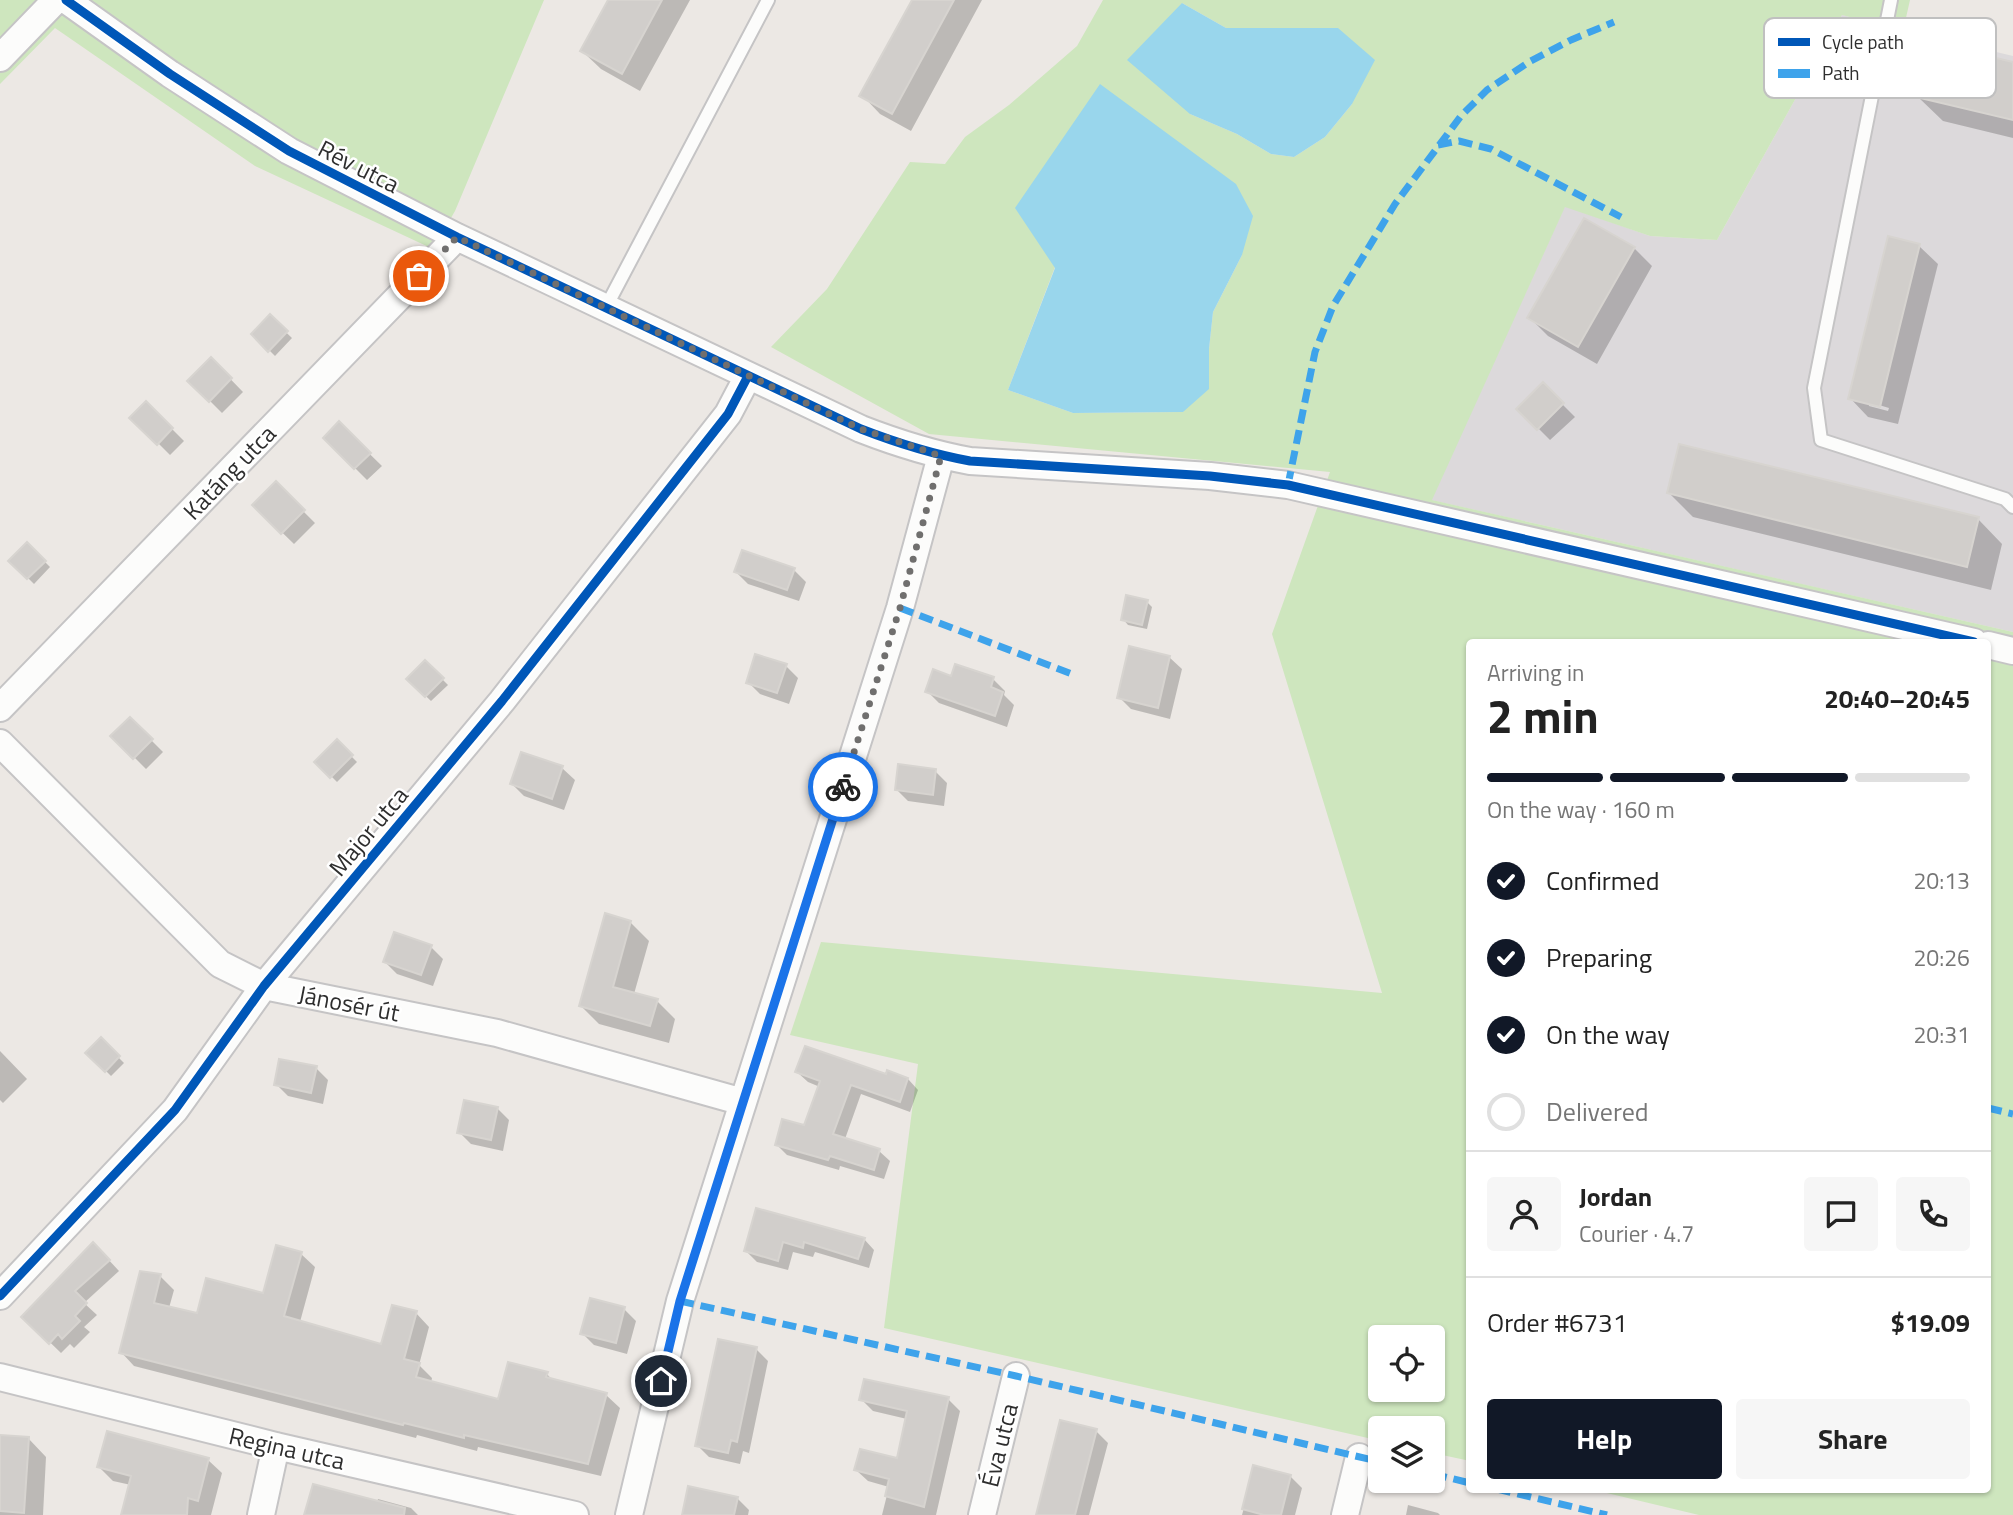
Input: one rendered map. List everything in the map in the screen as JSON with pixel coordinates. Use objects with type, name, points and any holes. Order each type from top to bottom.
[{"type":"street","points":[[0,58],[55,0]]},
{"type":"street","name":"Rév utca","points":[[66,0],[170,75],[289,152],[457,237],[861,429],[941,456],[1013,466],[1210,476],[1288,485],[1961,639]]},
{"type":"street","name":"Katáng utca","points":[[0,708],[457,237]]},
{"type":"street","name":"Major utca","points":[[0,1296],[174,1110],[264,986],[502,701],[728,414],[748,376]]},
{"type":"street","points":[[629,1515],[680,1301],[900,608],[941,456]]},
{"type":"street","points":[[1991,646],[2013,651]]},
{"type":"street","name":"Jánosér út","points":[[0,743],[220,964],[264,986],[497,1033],[743,1102]]},
{"type":"street","name":"Éva utca","points":[[982,1515],[1016,1376]]},
{"type":"street","name":"Regina utca","points":[[0,1377],[276,1446],[575,1515]]},
{"type":"street","points":[[261,1515],[276,1446]]},
{"type":"street","points":[[1345,1515],[1359,1457]]},
{"type":"lane","points":[[606,307],[768,0]]},
{"type":"lane","points":[[1887,18],[1891,0]]},
{"type":"lane","points":[[1872,98],[1814,388],[1821,440],[2005,499],[2013,507]]},
{"type":"shaded area","points":[[1996,52],[2013,56],[2013,632],[1431,500],[1565,206],[1650,236],[1717,240],[1796,98],[1996,98]]},
{"type":"green space","points":[[0,0],[544,0],[455,211],[433,249],[255,166],[55,28],[0,84]]},
{"type":"green space","points":[[1103,0],[1910,0],[1906,18],[1853,18],[1842,15],[1840,18],[1764,18],[1764,98],[1796,98],[1717,240],[1650,236],[1565,207],[1432,500],[2013,632],[2013,1515],[1699,1515],[1607,1493],[1991,1493],[1991,639],[1466,639],[1466,1460],[1445,1456],[1445,1416],[1368,1416],[1368,1438],[884,1328],[918,1064],[790,1035],[821,942],[1382,993],[1272,634],[1330,472],[929,434],[771,347],[827,289],[910,162],[945,164],[965,137],[1009,105],[1077,46]],"holes":[[[1182,3],[1226,28],[1338,28],[1352,104],[1325,137],[1294,157],[1271,154],[1237,134],[1190,114]],[[1242,255],[1213,312],[1209,349],[1183,412],[1073,413],[1008,390],[1055,267]]]},
{"type":"water","points":[[1182,3],[1226,28],[1338,28],[1375,60],[1352,104],[1325,137],[1294,157],[1271,154],[1237,134],[1190,114],[1127,60]]},
{"type":"water","points":[[1100,84],[1236,184],[1253,216],[1242,255],[1213,312],[1209,389],[1183,412],[1073,413],[1008,390],[1055,268],[1015,208]]},
{"type":"building","points":[[608,0],[662,0],[622,74],[580,51]]},
{"type":"building","points":[[912,0],[954,0],[892,114],[859,96]]},
{"type":"building","points":[[1996,58],[2013,62],[2013,120],[1920,98],[1996,98]]},
{"type":"building","points":[[1584,218],[1635,247],[1578,347],[1527,318]]},
{"type":"building","points":[[1888,236],[1920,244],[1880,407],[1848,399]]},
{"type":"building","points":[[270,314],[288,331],[268,352],[251,334]]},
{"type":"building","points":[[211,357],[232,378],[209,402],[187,381]]},
{"type":"building","points":[[1543,382],[1564,403],[1537,430],[1516,409]]},
{"type":"building","points":[[146,401],[173,428],[157,445],[129,418]]},
{"type":"building","points":[[339,421],[371,453],[354,469],[323,438]]},
{"type":"building","points":[[1679,444],[1979,517],[1967,567],[1667,493]]},
{"type":"building","points":[[276,481],[305,510],[281,534],[252,505]]},
{"type":"building","points":[[27,542],[46,561],[27,579],[8,561]]},
{"type":"building","points":[[742,550],[795,568],[787,590],[734,572]]},
{"type":"building","points":[[1126,595],[1148,600],[1142,625],[1121,620]]},
{"type":"building","points":[[1129,646],[1170,656],[1158,708],[1117,698]]},
{"type":"building","points":[[755,654],[787,664],[777,693],[746,683]]},
{"type":"building","points":[[425,660],[444,678],[425,697],[406,679]]},
{"type":"building","points":[[955,664],[994,677],[991,687],[1003,692],[995,716],[925,692],[933,669],[951,676]]},
{"type":"building","points":[[130,717],[153,739],[133,759],[110,736]]},
{"type":"building","points":[[337,739],[353,755],[330,778],[314,762]]},
{"type":"building","points":[[521,752],[563,766],[552,799],[510,784]]},
{"type":"building","points":[[898,764],[936,769],[933,795],[895,790]]},
{"type":"building","points":[[605,913],[631,921],[613,987],[658,999],[650,1026],[579,1006]]},
{"type":"building","points":[[394,932],[432,945],[421,975],[383,962]]},
{"type":"building","points":[[101,1037],[120,1056],[105,1072],[85,1053]]},
{"type":"building","points":[[805,1046],[886,1074],[887,1070],[908,1078],[900,1102],[851,1085],[833,1134],[880,1149],[874,1170],[830,1156],[828,1160],[775,1145],[782,1119],[804,1125],[820,1081],[795,1072]]},
{"type":"building","points":[[279,1059],[317,1066],[311,1093],[274,1085]]},
{"type":"building","points":[[464,1100],[498,1107],[491,1140],[457,1133]]},
{"type":"building","points":[[756,1208],[865,1238],[858,1259],[804,1242],[803,1248],[783,1242],[778,1261],[744,1251]]},
{"type":"building","points":[[93,1242],[110,1260],[75,1291],[87,1303],[75,1316],[80,1321],[62,1339],[58,1334],[49,1344],[21,1317]]},
{"type":"building","points":[[276,1245],[302,1252],[284,1316],[381,1344],[392,1305],[417,1311],[404,1359],[420,1363],[416,1377],[498,1399],[508,1362],[548,1372],[546,1377],[607,1393],[588,1464],[464,1435],[464,1438],[404,1423],[403,1425],[119,1353],[140,1271],[161,1274],[154,1303],[197,1313],[206,1278],[263,1293]]},
{"type":"building","points":[[590,1298],[625,1307],[616,1343],[580,1334]]},
{"type":"building","points":[[718,1339],[757,1347],[737,1442],[731,1440],[728,1453],[695,1446]]},
{"type":"building","points":[[864,1379],[949,1397],[924,1507],[885,1496],[889,1479],[854,1470],[860,1449],[897,1458],[907,1411],[859,1400]]},
{"type":"building","points":[[1060,1420],[1097,1429],[1075,1515],[1036,1515]]},
{"type":"building","points":[[107,1431],[209,1458],[198,1501],[188,1498],[187,1515],[121,1515],[131,1476],[97,1467]]},
{"type":"building","points":[[0,1435],[29,1437],[24,1513],[0,1511]]},
{"type":"building","points":[[1253,1465],[1291,1475],[1281,1515],[1264,1515],[1242,1509]]},
{"type":"building","points":[[313,1484],[405,1508],[404,1515],[304,1515]]},
{"type":"building","points":[[688,1486],[738,1497],[734,1515],[682,1515]]},
{"type":"marked path","points":[[1288,485],[1315,352],[1333,306],[1395,204],[1461,116],[1487,90],[1529,62],[1614,22]]},
{"type":"marked path","points":[[1438,145],[1459,141],[1491,149],[1621,217]]},
{"type":"marked path","points":[[900,608],[1072,674]]},
{"type":"marked path","points":[[1991,1109],[2013,1114]]},
{"type":"marked path","points":[[680,1301],[1368,1459]]},
{"type":"marked path","points":[[1445,1477],[1466,1482]]},
{"type":"marked path","points":[[1514,1493],[1607,1515]]},
{"type":"cycle path","points":[[66,0],[170,74],[289,151],[457,237],[861,429],[888,439],[970,461],[1210,476],[1288,485],[1961,639]]},
{"type":"cycle path","points":[[0,1296],[175,1110],[264,986],[502,701],[728,414],[748,376]]},
{"type":"way so far","points":[[419,276],[457,237],[861,429],[941,456],[900,608],[843,787]]},
{"type":"route","points":[[661,1381],[680,1301],[843,787]]}]
